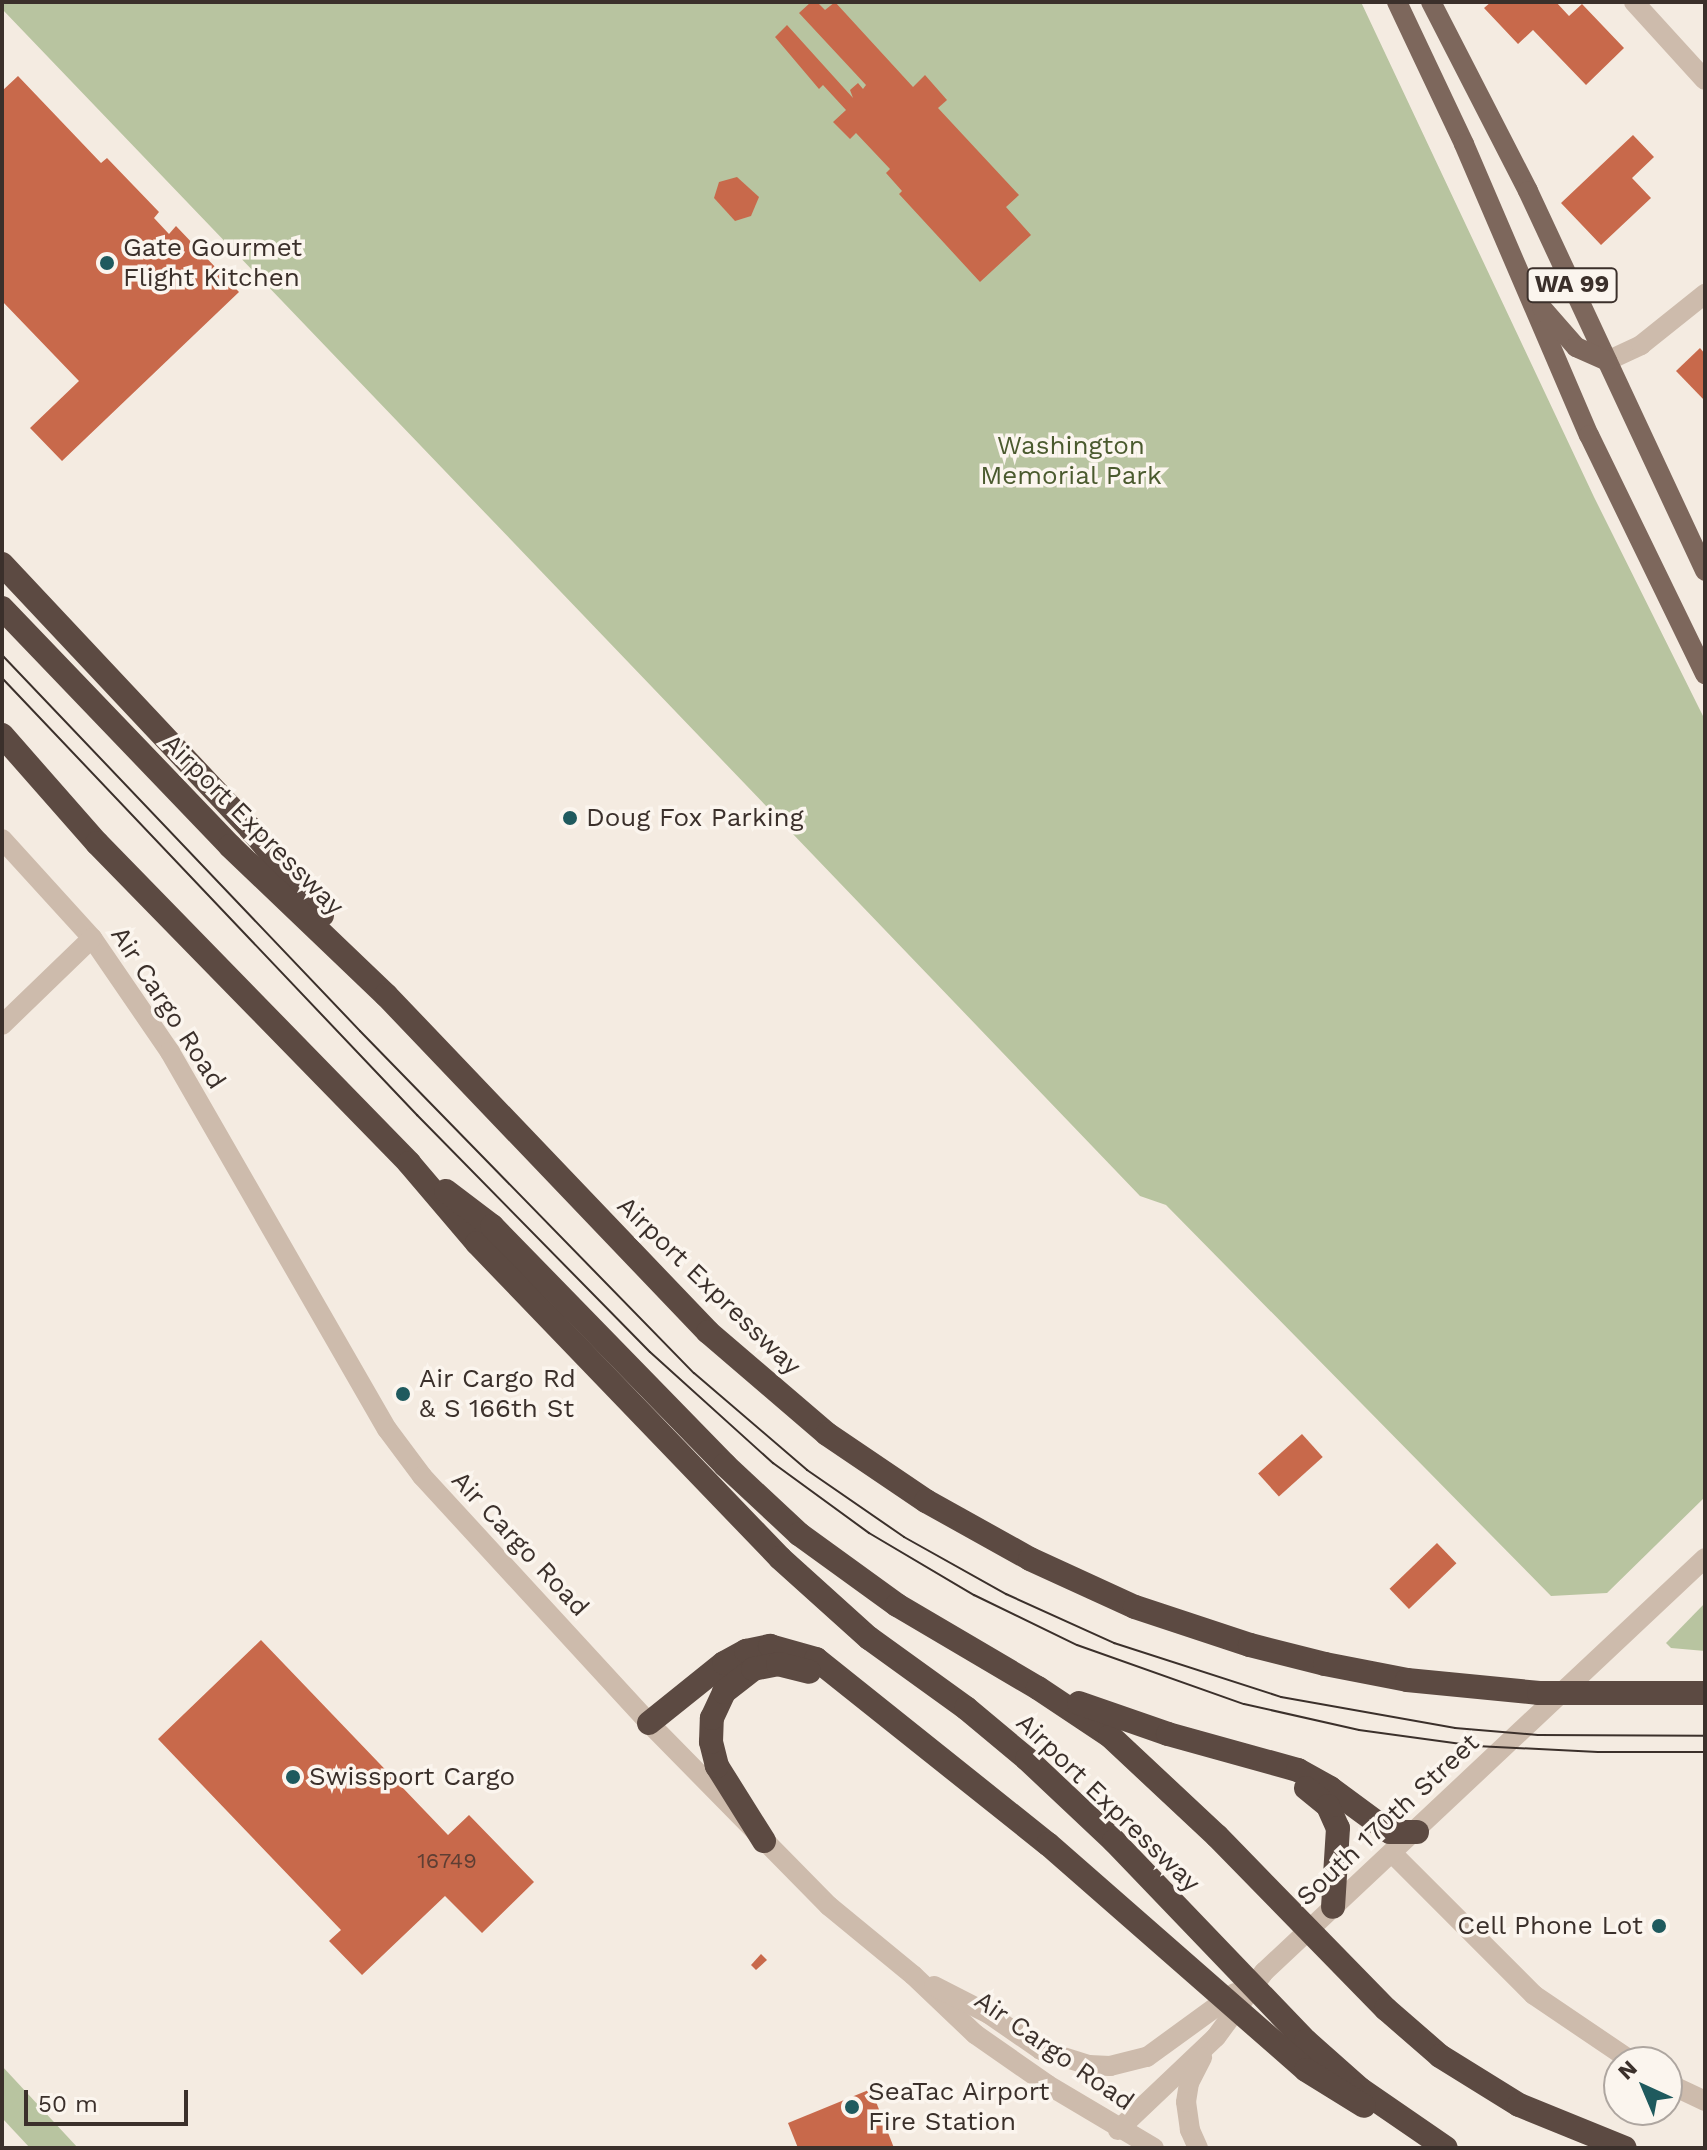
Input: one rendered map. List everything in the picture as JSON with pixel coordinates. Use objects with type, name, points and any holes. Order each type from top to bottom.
[{"type":"highway","points":[[2,564],[250,828],[386,995]]},
{"type":"highway","name":"Airport Expressway","points":[[2,608],[230,846],[386,995],[708,1332],[797,1410],[892,1479],[1030,1559],[1135,1607],[1286,1654],[1366,1672],[1455,1686],[1539,1693],[1705,1693]]},
{"type":"highway","name":"Airport Expressway","points":[[2,735],[97,843],[409,1163],[477,1243],[780,1558],[869,1638],[966,1708],[1027,1759],[1114,1841],[1200,1932],[1297,2048],[1445,2148]]},
{"type":"highway","points":[[2,753],[97,843]]},
{"type":"highway","points":[[409,1163],[492,1226],[725,1465],[789,1525],[861,1581],[1038,1688],[1110,1736],[1256,1876],[1362,1986],[1462,2073],[1552,2121],[1625,2148]]},
{"type":"highway","points":[[649,1723],[734,1656],[770,1646],[816,1659],[1048,1844],[1175,1957],[1297,2048]]},
{"type":"highway","points":[[980,1655],[1165,1744],[1293,1782],[1318,1798],[1328,1806],[1338,1828],[1333,1907]]},
{"type":"highway","points":[[764,1841],[717,1766],[711,1742],[717,1704],[732,1683],[764,1665],[789,1665],[817,1676],[896,1721]]},
{"type":"highway","points":[[1102,1712],[1298,1770],[1330,1788],[1390,1832],[1417,1832]]},
{"type":"main road","name":"WA 99","points":[[1397,2],[1589,435],[1705,674]]},
{"type":"main road","name":"WA 99","points":[[1431,2],[1528,191],[1705,571]]},
{"type":"main road","points":[[1528,293],[1576,347],[1607,361]]},
{"type":"street","points":[[1634,2],[1705,80]]},
{"type":"street","points":[[1607,361],[1641,345],[1705,294]]},
{"type":"street","name":"Air Cargo Road","points":[[2,839],[92,938],[170,1052],[387,1429],[422,1476],[649,1723],[829,1906],[913,1975],[975,2034],[1118,2130],[1154,2148]]},
{"type":"street","points":[[2,1025],[92,938]]},
{"type":"street","name":"South 170th Street","points":[[1118,2130],[1216,2037],[1264,1972],[1417,1832],[1705,1558]]},
{"type":"street","points":[[1392,1853],[1534,1995],[1607,2046]]},
{"type":"street","points":[[913,1975],[989,2014],[1041,2050],[1070,2062],[1110,2066],[1162,2049],[1264,1972]]},
{"type":"street","points":[[1198,2148],[1190,2130],[1186,2102],[1196,2066],[1216,2037]]},
{"type":"street","points":[[1683,2091],[1705,2101]]},
{"type":"green space","name":"Washington Memorial Park","points":[[2,2],[1361,2],[1594,497],[1705,720],[1705,1497],[1607,1593],[1551,1596],[1166,1205],[1140,1196],[2,9]]},
{"type":"green space","points":[[1705,1603],[1705,1651],[1671,1648],[1666,1643]]},
{"type":"green space","points":[[2,2066],[78,2148],[30,2148],[2,2118]]},
{"type":"building","points":[[811,2],[817,2],[825,10],[835,2],[913,87],[925,75],[947,100],[938,108],[1019,195],[1006,207],[1031,235],[980,282],[899,194],[902,191],[886,173],[890,169],[856,133],[850,139],[833,122],[846,110],[823,85],[819,89],[775,37],[787,25],[853,98],[850,90],[858,83],[863,89],[866,85],[799,13]]},
{"type":"building","points":[[1491,2],[1556,2],[1569,16],[1582,4],[1624,48],[1586,85],[1533,30],[1518,44],[1484,8]]},
{"type":"building","name":"Gate Gourmet Flight Kitchen","points":[[18,76],[101,163],[107,158],[159,212],[154,218],[169,234],[176,226],[239,292],[62,461],[30,428],[79,381],[2,301],[2,91]]},
{"type":"building","points":[[1633,135],[1654,157],[1632,178],[1651,198],[1601,245],[1561,203]]},
{"type":"building","points":[[737,177],[759,197],[751,216],[735,221],[714,198],[719,182]]},
{"type":"building","points":[[1700,348],[1705,354],[1705,401],[1676,371]]},
{"type":"building","points":[[1302,1434],[1323,1457],[1279,1497],[1258,1473]]},
{"type":"building","points":[[1437,1543],[1456,1563],[1409,1609],[1390,1589]]},
{"type":"building","name":"Swissport Cargo","points":[[261,1640],[448,1835],[469,1815],[534,1882],[482,1933],[445,1896],[362,1975],[329,1941],[341,1930],[158,1739]]},
{"type":"building","points":[[761,1954],[767,1960],[756,1970],[751,1965]]},
{"type":"building","name":"SeaTac Airport Fire Station","points":[[871,2089],[894,2148],[798,2148],[788,2123]]},
{"type":"tram line","points":[[2,655],[360,1031],[694,1373],[807,1470],[904,1537],[1006,1594],[1114,1643],[1281,1697],[1455,1728],[1538,1735],[1705,1736]]},
{"type":"tram line","points":[[2,678],[417,1115],[650,1352],[773,1463],[869,1533],[974,1595],[1077,1645],[1244,1704],[1359,1730],[1476,1746],[1598,1752],[1705,1752]]},
{"type":"place","name":"Gate Gourmet Flight Kitchen","points":[[107,263]]},
{"type":"place","name":"Doug Fox Parking","points":[[570,818]]},
{"type":"place","name":"Air Cargo Rd & S 166th St","points":[[403,1394]]},
{"type":"place","name":"Swissport Cargo","points":[[293,1777]]},
{"type":"place","name":"Cell Phone Lot","points":[[1659,1926]]},
{"type":"place","name":"SeaTac Airport Fire Station","points":[[852,2107]]}]
